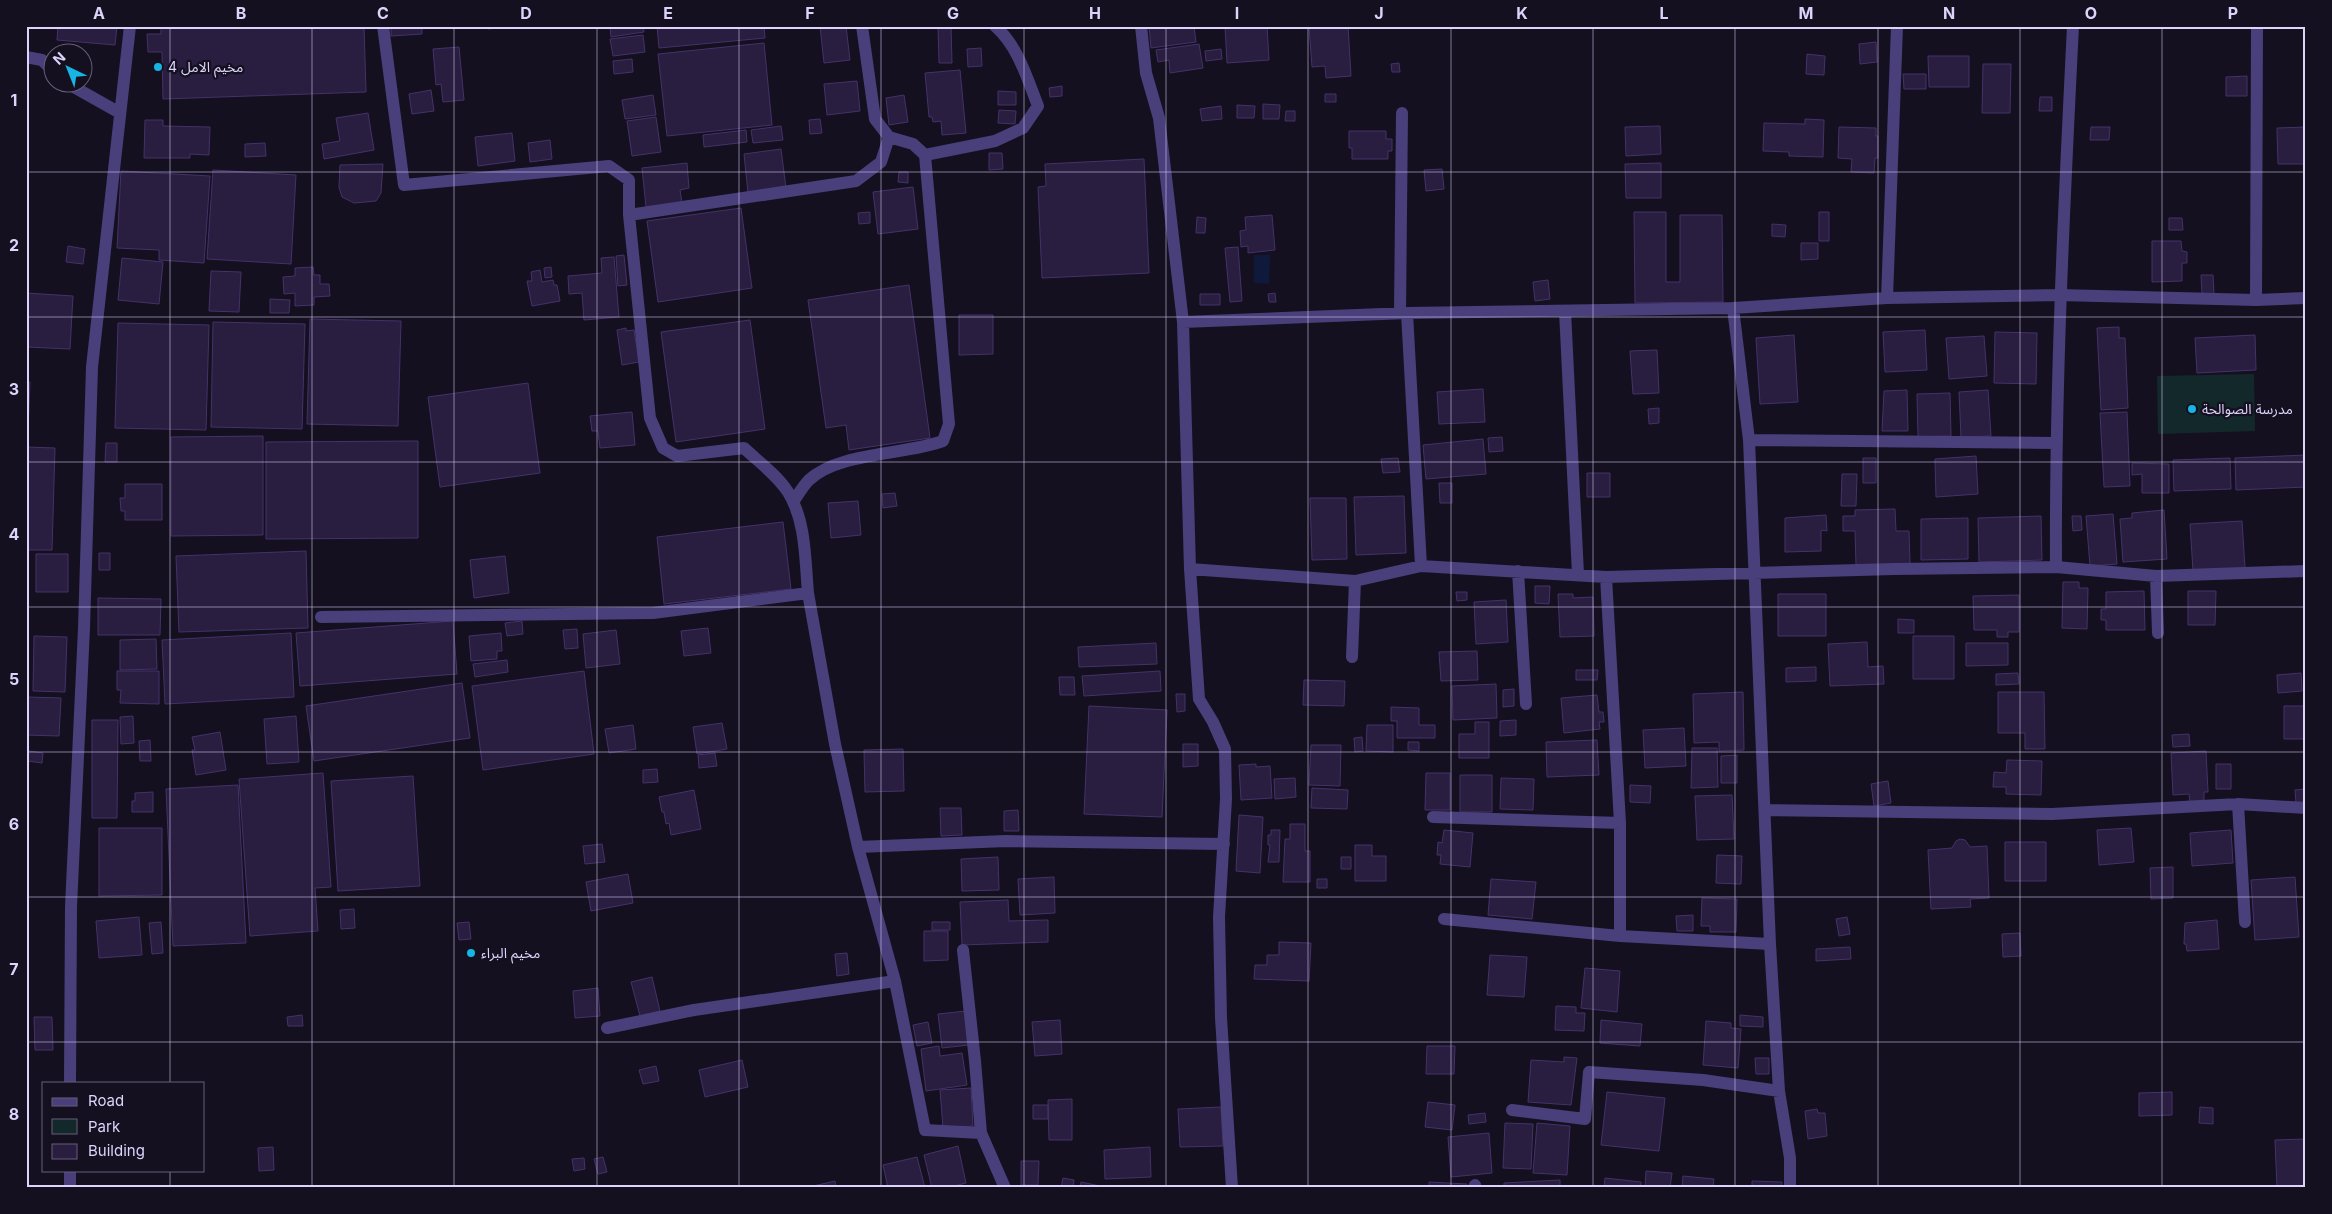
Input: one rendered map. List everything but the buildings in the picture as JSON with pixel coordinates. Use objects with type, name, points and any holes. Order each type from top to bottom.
[{"type":"street","points":[[70,1082],[71,907],[84,628],[92,367],[130,26]]},
{"type":"street","points":[[383,26],[404,184],[609,166],[629,180],[629,215],[650,418],[663,448],[677,456],[744,448],[779,481],[793,502],[800,518],[808,593],[835,744],[858,847],[895,981],[925,1130],[981,1133]]},
{"type":"street","points":[[793,502],[810,479],[835,465],[873,456],[929,447],[943,441],[949,424],[925,155],[913,144],[889,137],[875,120],[862,26]]},
{"type":"street","points":[[925,155],[995,141],[1023,128],[1038,106],[1020,61],[1006,36],[995,26]]},
{"type":"street","points":[[1141,26],[1146,73],[1160,118],[1183,322],[1190,569],[1199,699],[1213,722],[1225,749],[1226,799],[1218,916],[1232,1188]]},
{"type":"street","points":[[1887,298],[1897,26]]},
{"type":"street","points":[[2056,567],[2055,443],[2059,295],[2073,26]]},
{"type":"street","points":[[2256,300],[2257,26]]},
{"type":"street","points":[[26,57],[42,60]]},
{"type":"street","points":[[83,92],[120,113]]},
{"type":"street","points":[[1402,114],[1404,313],[1421,566]]},
{"type":"street","points":[[629,215],[856,181],[881,162],[889,137]]},
{"type":"street","points":[[1183,322],[1404,313],[1733,308],[1887,298],[2059,295],[2256,300],[2306,298]]},
{"type":"street","points":[[1733,308],[1749,440],[1753,572],[1778,1091],[1790,1158],[1790,1188]]},
{"type":"street","points":[[1565,310],[1578,574]]},
{"type":"street","points":[[1749,440],[2055,443]]},
{"type":"street","points":[[1190,569],[1354,581],[1421,566],[1606,577],[1753,572],[2056,567],[2156,576],[2306,571]]},
{"type":"street","points":[[1518,571],[1526,704]]},
{"type":"street","points":[[2156,576],[2158,633]]},
{"type":"street","points":[[1606,577],[1620,823],[1620,936]]},
{"type":"street","points":[[1352,657],[1354,581]]},
{"type":"street","points":[[321,617],[653,613],[808,593]]},
{"type":"street","points":[[1765,810],[2052,814],[2238,804],[2306,808]]},
{"type":"street","points":[[2238,804],[2245,922]]},
{"type":"street","points":[[1432,818],[1620,823]]},
{"type":"street","points":[[858,847],[1006,841],[1224,844]]},
{"type":"street","points":[[1444,919],[1620,936],[1770,944]]},
{"type":"street","points":[[963,950],[981,1133],[1005,1188]]},
{"type":"street","points":[[607,1028],[694,1010],[895,981]]},
{"type":"street","points":[[1512,1110],[1585,1119],[1589,1072],[1703,1080],[1778,1091]]},
{"type":"street","points":[[70,1172],[70,1188]]},
{"type":"green space","points":[[2254,374],[2255,431],[2158,434],[2157,376]]},
{"type":"water","points":[[1254,255],[1270,255],[1269,284],[1254,283]]},
{"type":"place","name":"مخيم الامل 4","points":[[158,67]]},
{"type":"place","name":"مدرسة الصوالحة","points":[[2192,409]]},
{"type":"place","name":"مخيم البراء","points":[[471,953]]}]
